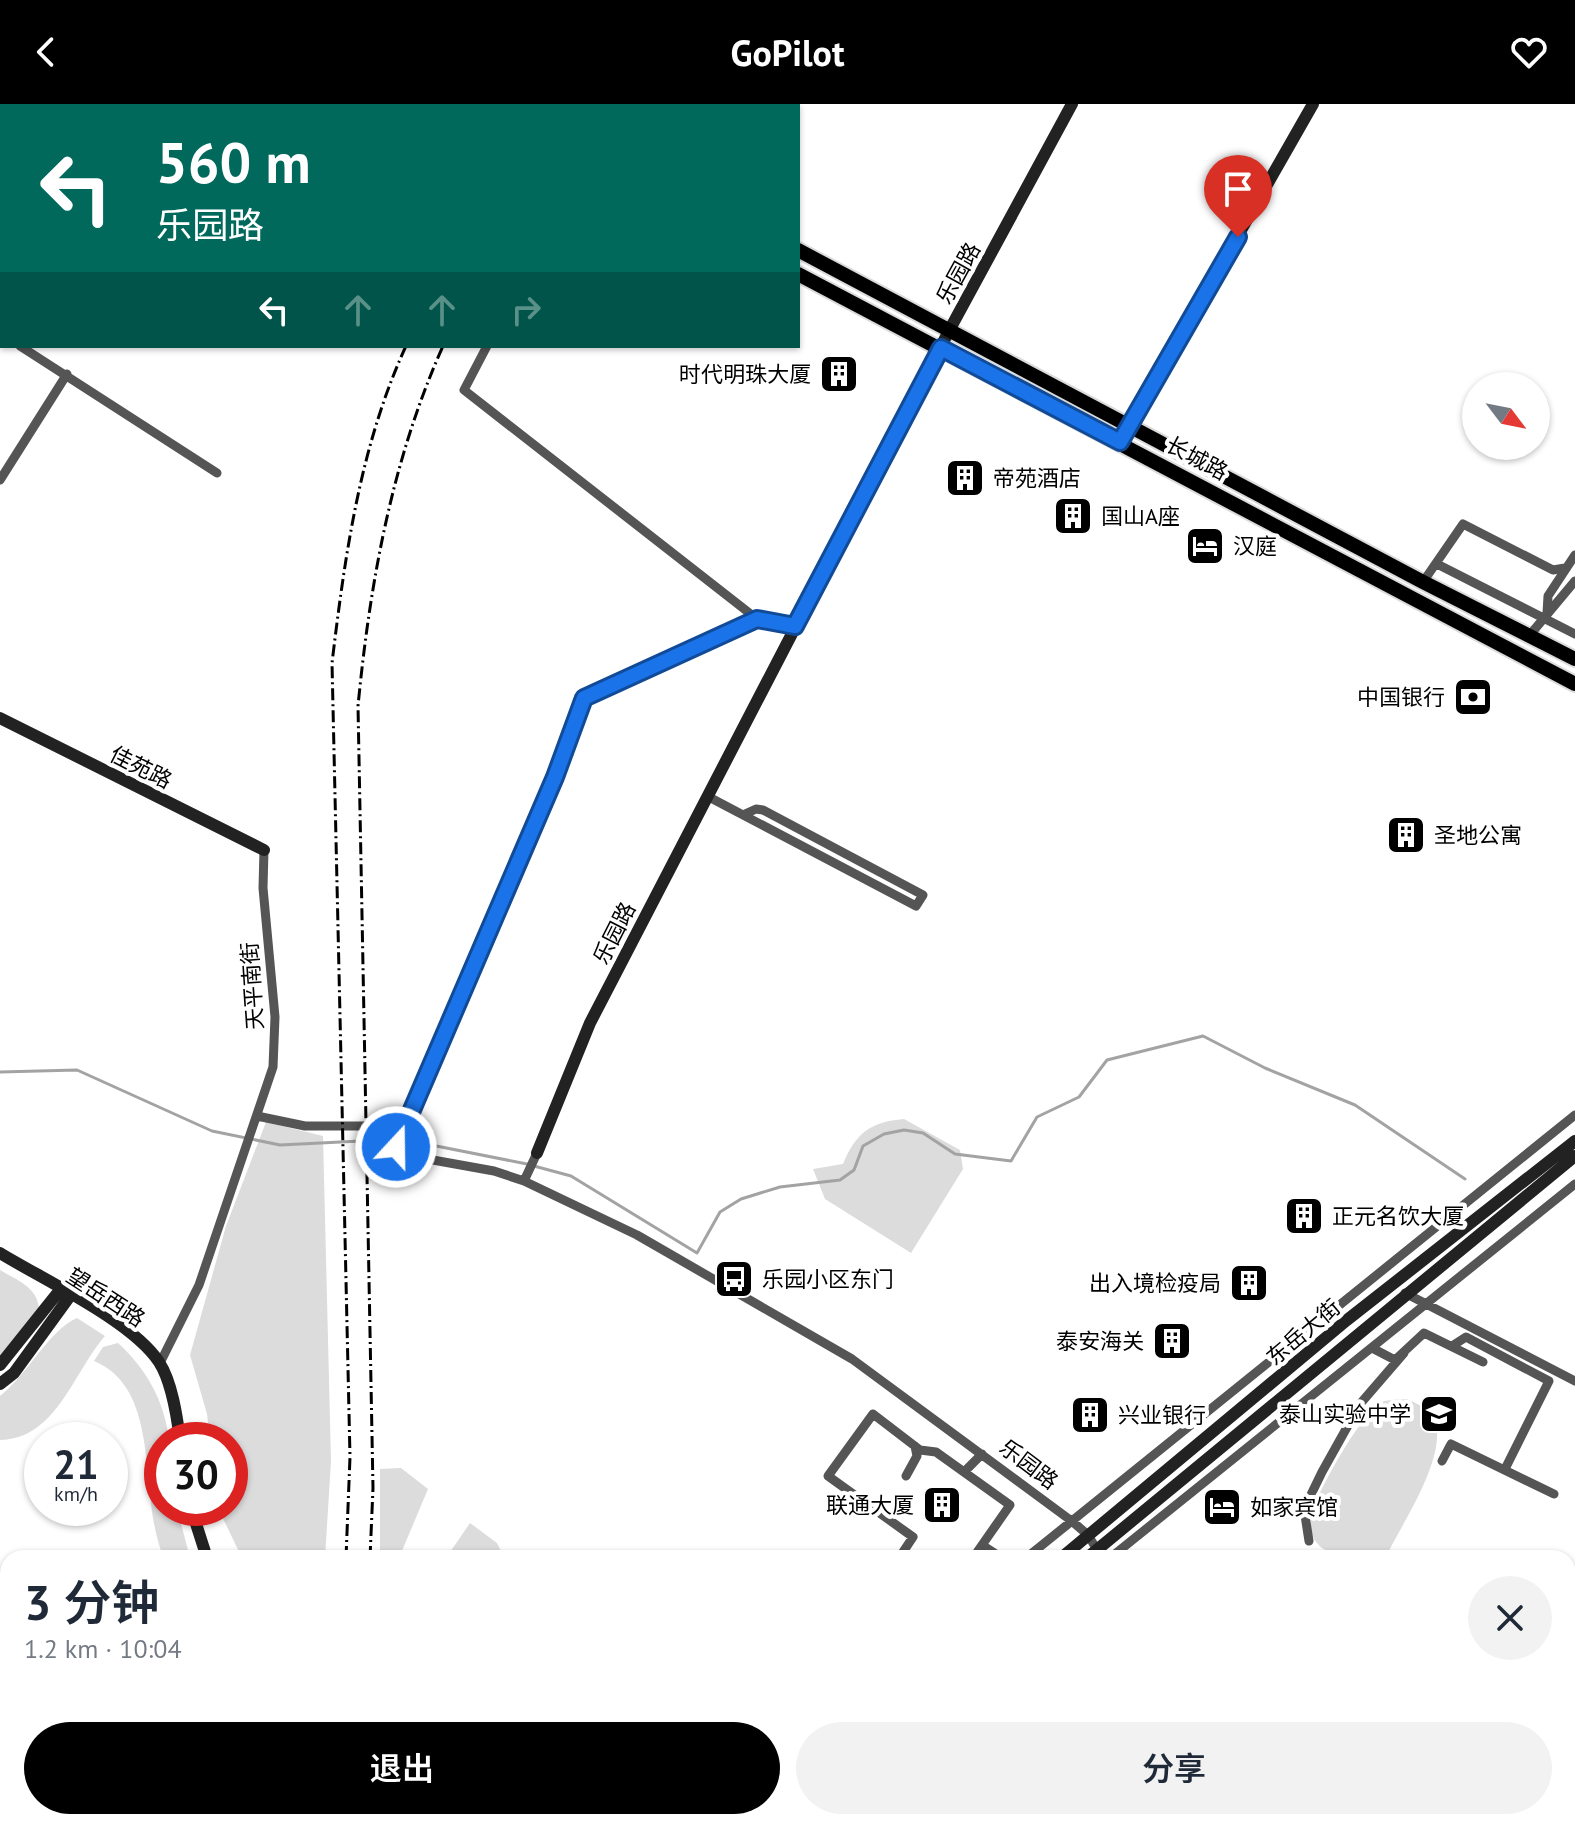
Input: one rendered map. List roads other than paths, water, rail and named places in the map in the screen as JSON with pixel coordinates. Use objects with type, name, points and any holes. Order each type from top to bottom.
[{"type":"main road","name":"长城路","points":[[800,251],[1423,582],[1575,659]]},
{"type":"main road","name":"长城路","points":[[800,275],[1575,684]]},
{"type":"street","name":"乐园路","points":[[1072,104],[950,329],[590,1023],[526,1178],[637,1235],[852,1359],[1073,1522],[1088,1535],[1098,1550]]},
{"type":"street","points":[[1120,442],[1313,104]]},
{"type":"street","points":[[23,348],[217,473]]},
{"type":"street","points":[[486,348],[464,390],[757,619],[795,626]]},
{"type":"street","points":[[0,480],[67,374]]},
{"type":"street","points":[[1423,582],[1463,524],[1553,570],[1565,568]]},
{"type":"street","points":[[1545,616],[1548,596],[1575,555]]},
{"type":"street","points":[[1437,564],[1545,616],[1575,634]]},
{"type":"street","points":[[1529,636],[1575,581]]},
{"type":"street","points":[[526,1178],[394,1153],[555,777],[584,698],[757,619]]},
{"type":"street","name":"佳苑路","points":[[0,718],[264,850]]},
{"type":"street","points":[[707,796],[916,906],[923,895],[763,810],[756,809],[745,814]]},
{"type":"street","name":"天平南街","points":[[160,1363],[199,1285],[273,1067],[275,1017],[263,888],[264,850]]},
{"type":"street","points":[[1036,1550],[1575,1115]]},
{"type":"street","points":[[257,1116],[305,1126],[402,1130]]},
{"type":"street","name":"东岳大街","points":[[1070,1550],[1347,1320],[1575,1141]]},
{"type":"street","name":"东岳大街","points":[[1104,1550],[1405,1293],[1575,1156]]},
{"type":"street","points":[[1120,1550],[1575,1184]]},
{"type":"street","name":"望岳西路","points":[[0,1253],[118,1324],[160,1363],[178,1422]]},
{"type":"street","points":[[0,1365],[65,1293]]},
{"type":"street","points":[[0,1384],[14,1373],[65,1293]]},
{"type":"street","points":[[1405,1293],[1428,1302],[1575,1381]]},
{"type":"street","points":[[1387,1370],[1424,1333],[1483,1362]]},
{"type":"street","points":[[1452,1346],[1466,1337],[1549,1381],[1505,1469]]},
{"type":"street","points":[[1372,1348],[1395,1360]]},
{"type":"street","points":[[1309,1541],[1304,1509],[1360,1404],[1404,1353]]},
{"type":"street","points":[[904,1550],[913,1537],[828,1476],[873,1414],[915,1446],[936,1452],[1010,1505],[979,1550]]},
{"type":"street","points":[[1442,1461],[1451,1444],[1554,1494]]},
{"type":"street","points":[[906,1476],[917,1456],[915,1446]]},
{"type":"street","points":[[964,1472],[982,1454]]},
{"type":"street","points":[[197,1526],[204,1550]]},
{"type":"street","points":[[982,1545],[990,1550]]},
{"type":"waterway","points":[[534,1166],[571,1176],[697,1253],[720,1212],[741,1199],[780,1187],[840,1180],[854,1170],[863,1146],[884,1134],[904,1130],[923,1133],[955,1154],[1011,1161],[1037,1117],[1079,1097],[1107,1060],[1203,1036],[1265,1068],[1355,1105],[1465,1179]]},
{"type":"waterway","points":[[0,1072],[77,1070],[212,1131],[280,1145],[401,1139],[527,1164]]},
{"type":"railway","points":[[346,1550],[350,1457],[332,663],[349,542],[366,462],[390,384],[405,348]]},
{"type":"railway","points":[[370,1550],[373,1488],[358,706],[369,613],[386,522],[410,433],[442,348]]},
{"type":"place","name":"时代明珠大厦","points":[[839,374]]},
{"type":"place","name":"帝苑酒店","points":[[965,478]]},
{"type":"place","name":"国山A座","points":[[1073,516]]},
{"type":"place","name":"汉庭","points":[[1205,546]]},
{"type":"place","name":"中国银行","points":[[1473,697]]},
{"type":"place","name":"圣地公寓","points":[[1406,835]]},
{"type":"place","name":"正元名饮大厦","points":[[1304,1216]]},
{"type":"place","name":"乐园小区东门","points":[[734,1279]]},
{"type":"place","name":"出入境检疫局","points":[[1249,1283]]},
{"type":"place","name":"泰安海关","points":[[1172,1341]]},
{"type":"place","name":"泰山实验中学","points":[[1439,1414]]},
{"type":"place","name":"兴业银行","points":[[1090,1415]]},
{"type":"place","name":"联通大厦","points":[[942,1505]]},
{"type":"place","name":"如家宾馆","points":[[1222,1507]]}]
